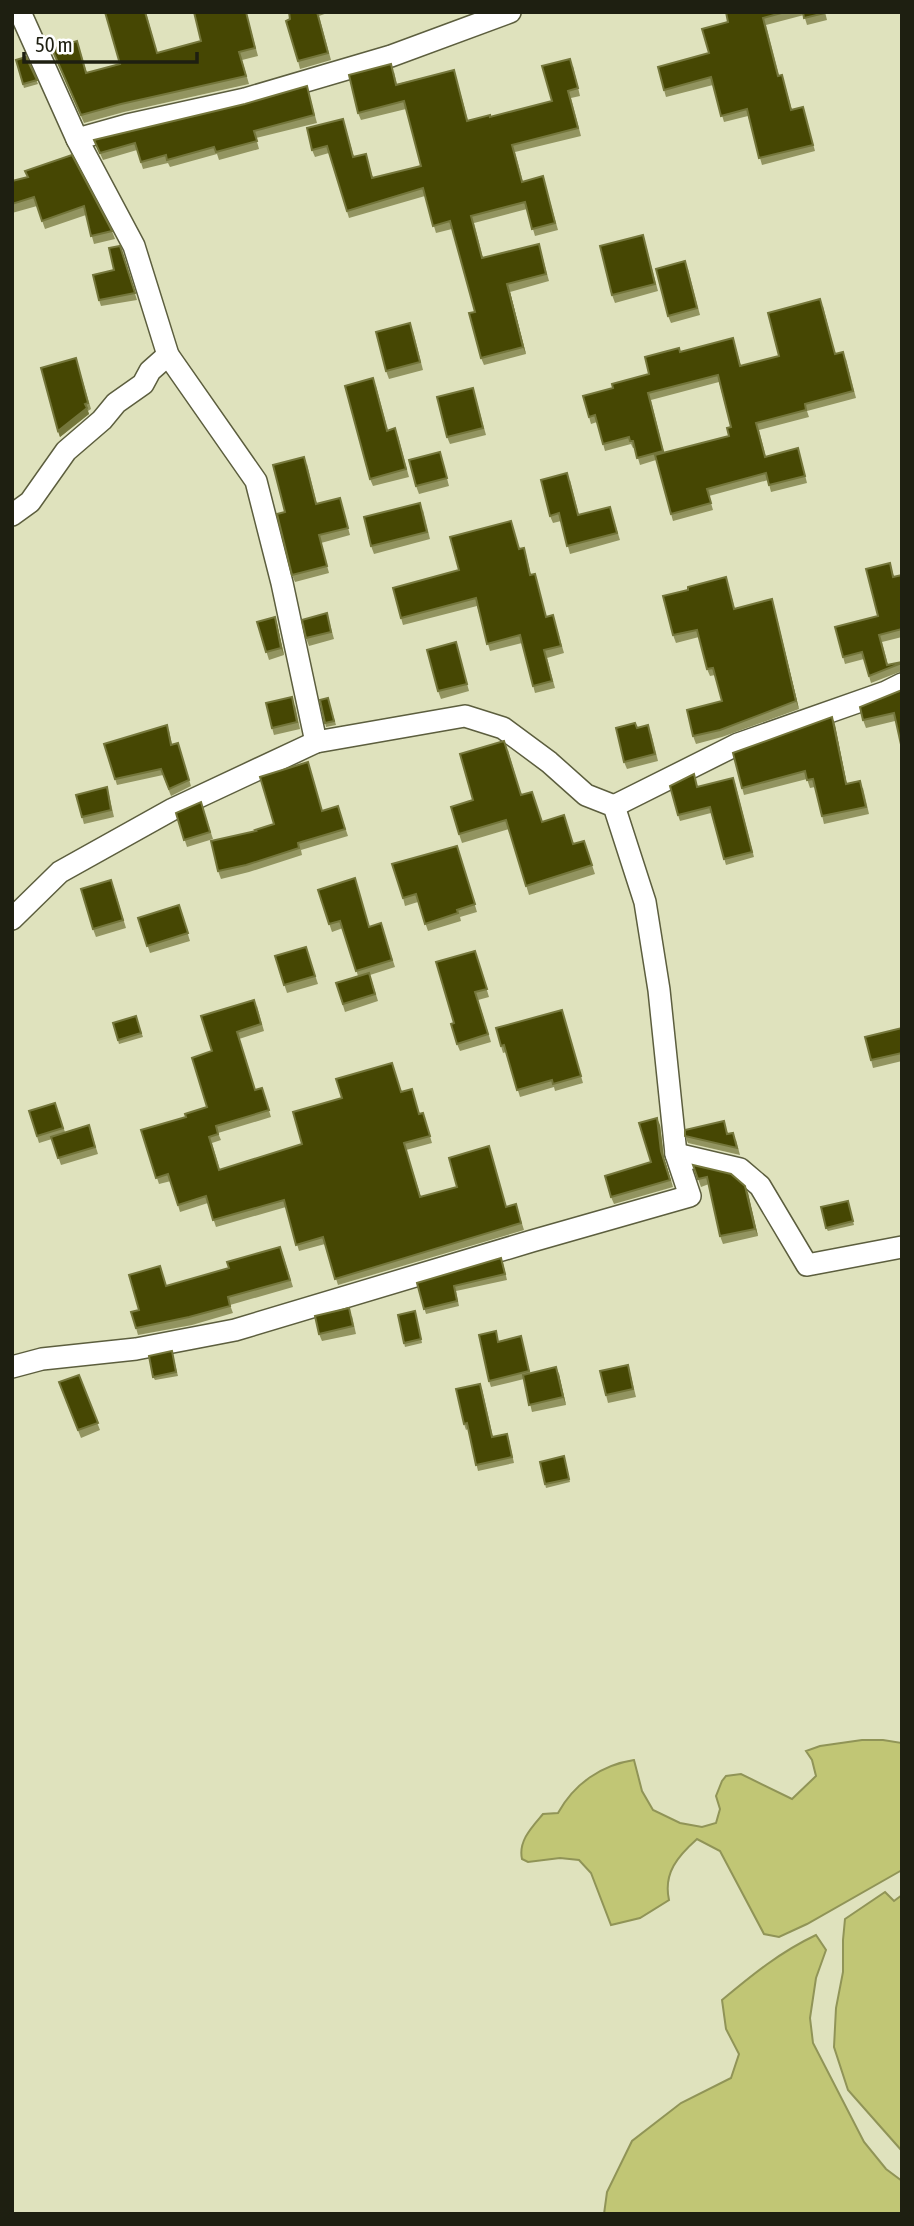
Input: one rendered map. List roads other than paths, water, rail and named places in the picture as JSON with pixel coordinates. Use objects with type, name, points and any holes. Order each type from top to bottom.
[{"type":"street","points":[[20,12],[77,139],[134,246],[168,355],[256,481],[282,583],[316,742]]},
{"type":"street","points":[[77,139],[245,99],[391,57],[510,12]]},
{"type":"street","points":[[12,515],[30,502],[65,451],[102,420],[116,403],[144,384],[150,371],[168,355]]},
{"type":"street","points":[[12,919],[60,872],[173,809],[316,742],[465,716],[503,728],[549,762],[586,795],[614,806],[738,744],[902,684]]},
{"type":"street","points":[[12,1367],[41,1359],[136,1349],[235,1330],[690,1196],[676,1154],[659,990],[645,902],[614,806]]},
{"type":"street","points":[[676,1154],[740,1169],[760,1186],[807,1265],[902,1247]]}]
